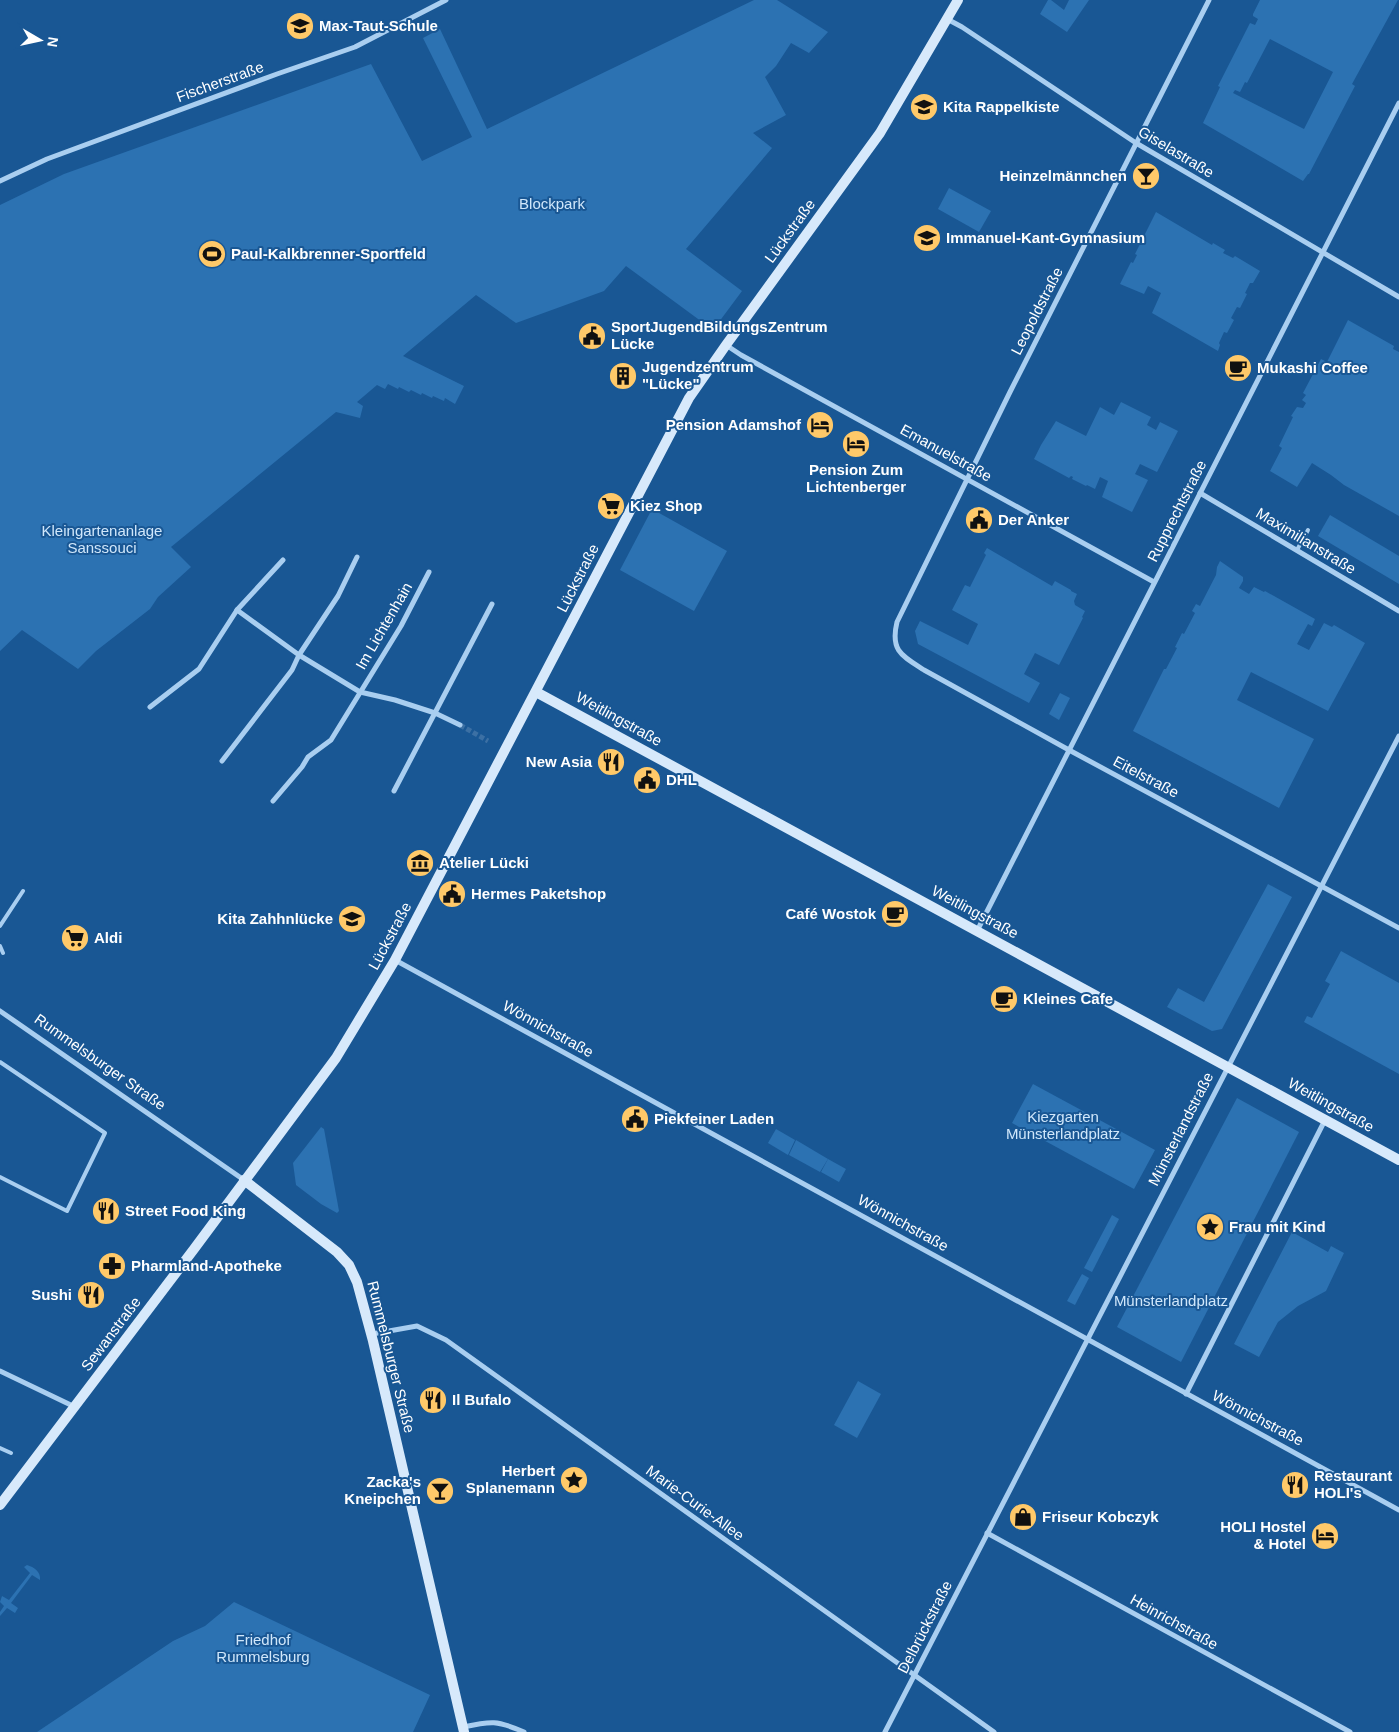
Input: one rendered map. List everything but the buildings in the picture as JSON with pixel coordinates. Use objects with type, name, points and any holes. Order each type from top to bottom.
[{"type":"street","name":"Fischerstraße","points":[[0,181],[47,159],[355,47],[446,0]]},
{"type":"street","name":"Lückstraße","points":[[244,1180],[336,1058],[395,960],[689,398],[880,133],[958,0]]},
{"type":"street","name":"Leopoldstraße","points":[[894,637],[897,622],[967,479],[1209,0]]},
{"type":"street","name":"Giselastraße","points":[[947,19],[962,27],[1136,143],[1399,298]]},
{"type":"street","name":"Rupprechtstraße","points":[[977,931],[1399,104]]},
{"type":"street","name":"Emanuelstraße","points":[[726,345],[1154,582]]},
{"type":"street","name":"Maximilianstraße","points":[[1200,493],[1399,611]]},
{"type":"street","points":[[222,761],[292,670],[299,655],[338,596],[358,557]]},
{"type":"street","points":[[150,707],[199,668],[237,610],[283,560]]},
{"type":"street","name":"Im Lichtenhain","points":[[273,801],[308,757],[331,740],[400,626],[429,572]]},
{"type":"street","points":[[394,791],[492,604]]},
{"type":"street","name":"Im Lichtenhain","points":[[237,610],[299,655],[360,692],[395,700],[434,713],[460,725]]},
{"type":"street","name":"Eitelstraße","points":[[894,637],[901,656],[1069,750],[1399,928]]},
{"type":"street","name":"Weitlingstraße","points":[[536,692],[1399,1160]]},
{"type":"street","name":"Münsterlandstraße","points":[[987,1533],[1399,736]]},
{"type":"street","name":"Wönnichstraße","points":[[395,960],[1399,1510]]},
{"type":"street","name":"Rummelsburger Straße","points":[[0,1011],[244,1180],[326,1242],[349,1265],[357,1282],[372,1334],[463,1730]]},
{"type":"street","points":[[1186,1394],[1325,1120]]},
{"type":"street","name":"Sewanstraße","points":[[0,1506],[244,1180]]},
{"type":"street","name":"Marie-Curie-Allee","points":[[372,1334],[416,1326],[446,1340],[994,1732]]},
{"type":"street","points":[[0,1371],[75,1407]]},
{"type":"street","name":"Delbrückstraße","points":[[885,1732],[987,1533]]},
{"type":"street","name":"Heinrichstraße","points":[[987,1533],[1350,1732]]},
{"type":"street","points":[[463,1730],[486,1722],[499,1722],[524,1732]]},
{"type":"lane","points":[[1297,550],[1308,530]]},
{"type":"lane","points":[[0,926],[22,891]]},
{"type":"lane","points":[[0,946],[3,953]]},
{"type":"lane","points":[[0,1062],[105,1133],[67,1210],[0,1178]]},
{"type":"lane","points":[[0,1448],[11,1453]]},
{"type":"green space","points":[[754,0],[777,0],[828,32],[809,53],[791,43],[776,66],[765,77],[786,115],[753,133],[772,148],[686,249],[742,291],[713,330],[626,266],[604,291],[516,323],[476,295],[403,356],[464,386],[455,404],[445,398],[444,401],[422,393],[421,395],[411,390],[409,392],[399,387],[398,389],[388,384],[385,389],[377,385],[357,402],[363,406],[360,418],[336,412],[171,547],[191,567],[158,597],[150,609],[96,651],[78,669],[22,630],[0,651],[0,205],[64,174],[371,64],[422,161],[472,137],[423,38],[440,29],[487,129]]},
{"type":"green space","points":[[1048,0],[1051,0],[1064,10],[1069,0],[1089,0],[1067,32],[1040,14]]},
{"type":"green space","points":[[1260,0],[1398,0],[1352,84],[1355,86],[1309,174],[1303,181],[1203,123],[1220,87],[1218,86],[1250,23],[1255,25],[1258,19],[1253,14]],"holes":[[[1270,39],[1333,72],[1304,129],[1233,93],[1235,90],[1240,92],[1245,82],[1247,83]]]},
{"type":"green space","points":[[949,188],[991,211],[979,232],[938,209]]},
{"type":"green space","points":[[1156,212],[1212,245],[1213,243],[1225,250],[1223,253],[1233,258],[1235,256],[1260,271],[1253,283],[1250,283],[1240,308],[1237,307],[1231,318],[1234,320],[1227,333],[1224,332],[1218,351],[1152,313],[1161,293],[1148,286],[1144,294],[1120,284],[1131,262],[1133,263],[1137,255],[1135,254]]},
{"type":"green space","points":[[1348,320],[1394,346],[1393,349],[1399,352],[1399,516],[1344,485],[1312,463],[1297,487],[1270,471],[1282,448],[1279,446],[1293,417],[1291,416],[1297,407],[1303,408],[1306,403],[1302,400],[1306,395],[1303,393],[1321,359],[1327,362]]},
{"type":"green space","points":[[1121,402],[1151,417],[1147,425],[1156,430],[1160,422],[1178,431],[1157,472],[1140,464],[1135,474],[1148,480],[1132,512],[1102,497],[1108,481],[1100,477],[1095,489],[1072,479],[1073,477],[1071,476],[1069,478],[1034,459],[1056,421],[1086,436],[1100,407],[1114,415]]},
{"type":"green space","points":[[652,509],[727,551],[694,611],[620,570]]},
{"type":"green space","points":[[1330,515],[1399,556],[1399,584],[1318,536]]},
{"type":"green space","points":[[987,548],[1052,586],[1055,581],[1071,590],[1077,594],[1074,601],[1075,605],[1085,611],[1059,665],[1035,653],[1024,674],[1040,683],[1029,703],[918,644],[915,631],[920,621],[968,645],[978,624],[952,610],[965,585],[970,587],[986,555],[984,553]]},
{"type":"green space","points":[[1220,561],[1243,577],[1239,588],[1249,594],[1254,587],[1265,591],[1315,619],[1312,626],[1308,624],[1297,644],[1309,650],[1324,623],[1332,627],[1334,625],[1365,643],[1328,711],[1251,672],[1237,700],[1314,739],[1279,808],[1133,731],[1164,669],[1166,669],[1177,648],[1175,647],[1182,633],[1184,634],[1195,613],[1192,611],[1196,604],[1200,606],[1216,575]]},
{"type":"green space","points":[[1060,693],[1070,698],[1059,720],[1049,714]]},
{"type":"green space","points":[[1268,884],[1292,897],[1222,1029],[1212,1031],[1167,1007],[1178,988],[1204,1002]]},
{"type":"green space","points":[[1341,951],[1399,983],[1399,1074],[1304,1022],[1307,1016],[1312,1018],[1330,984],[1325,981]]},
{"type":"green space","name":"Kiezgarten Münsterlandplatz","points":[[1033,1084],[1155,1150],[1134,1189],[1012,1123]]},
{"type":"green space","name":"Münsterlandplatz","points":[[1237,1098],[1299,1132],[1181,1362],[1117,1327]]},
{"type":"green space","points":[[321,1127],[324,1129],[339,1211],[337,1213],[321,1204],[296,1185],[293,1163]]},
{"type":"green space","points":[[776,1129],[795,1140],[788,1155],[768,1143]]},
{"type":"green space","points":[[796,1140],[828,1159],[820,1172],[789,1155]]},
{"type":"green space","points":[[828,1159],[846,1169],[839,1182],[821,1172]]},
{"type":"green space","points":[[1112,1215],[1119,1219],[1092,1272],[1084,1268]]},
{"type":"green space","points":[[1292,1232],[1328,1252],[1331,1246],[1344,1253],[1326,1291],[1298,1306],[1278,1322],[1259,1357],[1234,1344]]},
{"type":"green space","points":[[1082,1274],[1089,1278],[1075,1305],[1067,1301]]},
{"type":"green space","points":[[858,1381],[881,1394],[857,1438],[834,1425]]},
{"type":"green space","points":[[27,1565],[36,1570],[40,1580],[32,1575],[11,1603],[18,1608],[15,1613],[7,1608],[0,1616],[4,1606],[0,1602],[2,1596],[9,1600],[30,1573],[24,1567]]},
{"type":"green space","name":"Friedhof Rummelsburg","points":[[234,1602],[430,1695],[413,1732],[37,1732],[173,1641],[205,1626]]},
{"type":"tunnel","points":[[460,725],[488,741]]},
{"type":"place","name":"Max-Taut-Schule","points":[[300,26]]},
{"type":"place","name":"Kita Rappelkiste","points":[[924,107]]},
{"type":"place","name":"Heinzelmännchen","points":[[1146,176]]},
{"type":"place","name":"Immanuel-Kant-Gymnasium","points":[[927,238]]},
{"type":"place","name":"Paul-Kalkbrenner-Sportfeld","points":[[212,254]]},
{"type":"place","name":"SportJugendBildungsZentrum Lücke","points":[[592,336]]},
{"type":"place","name":"Mukashi Coffee","points":[[1238,368]]},
{"type":"place","name":"Jugendzentrum \"Lücke\"","points":[[623,376]]},
{"type":"place","name":"Pension Adamshof","points":[[820,425]]},
{"type":"place","name":"Pension Zum Lichtenberger","points":[[856,444]]},
{"type":"place","name":"Kiez Shop","points":[[611,506]]},
{"type":"place","name":"Der Anker","points":[[979,520]]},
{"type":"place","name":"New Asia","points":[[611,762]]},
{"type":"place","name":"DHL","points":[[647,780]]},
{"type":"place","name":"Atelier Lücki","points":[[420,863]]},
{"type":"place","name":"Hermes Paketshop","points":[[452,894]]},
{"type":"place","name":"Café Wostok","points":[[895,914]]},
{"type":"place","name":"Kita Zahhnlücke","points":[[352,919]]},
{"type":"place","name":"Aldi","points":[[75,938]]},
{"type":"place","name":"Kleines Cafe","points":[[1004,999]]},
{"type":"place","name":"Piekfeiner Laden","points":[[635,1119]]},
{"type":"place","name":"Street Food King","points":[[106,1211]]},
{"type":"place","name":"Frau mit Kind","points":[[1210,1227]]},
{"type":"place","name":"Pharmland-Apotheke","points":[[112,1266]]},
{"type":"place","name":"Sushi","points":[[91,1295]]},
{"type":"place","name":"Il Bufalo","points":[[433,1400]]},
{"type":"place","name":"Herbert Splanemann","points":[[574,1480]]},
{"type":"place","name":"Restaurant HOLI's","points":[[1295,1485]]},
{"type":"place","name":"Zacka's Kneipchen","points":[[440,1491]]},
{"type":"place","name":"Friseur Kobczyk","points":[[1023,1517]]},
{"type":"place","name":"HOLI Hostel & Hotel","points":[[1325,1536]]},
{"type":"park label","name":"Blockpark","points":[[552,204]]},
{"type":"park label","name":"Kleingartenanlage Sanssouci","points":[[102,540]]}]
